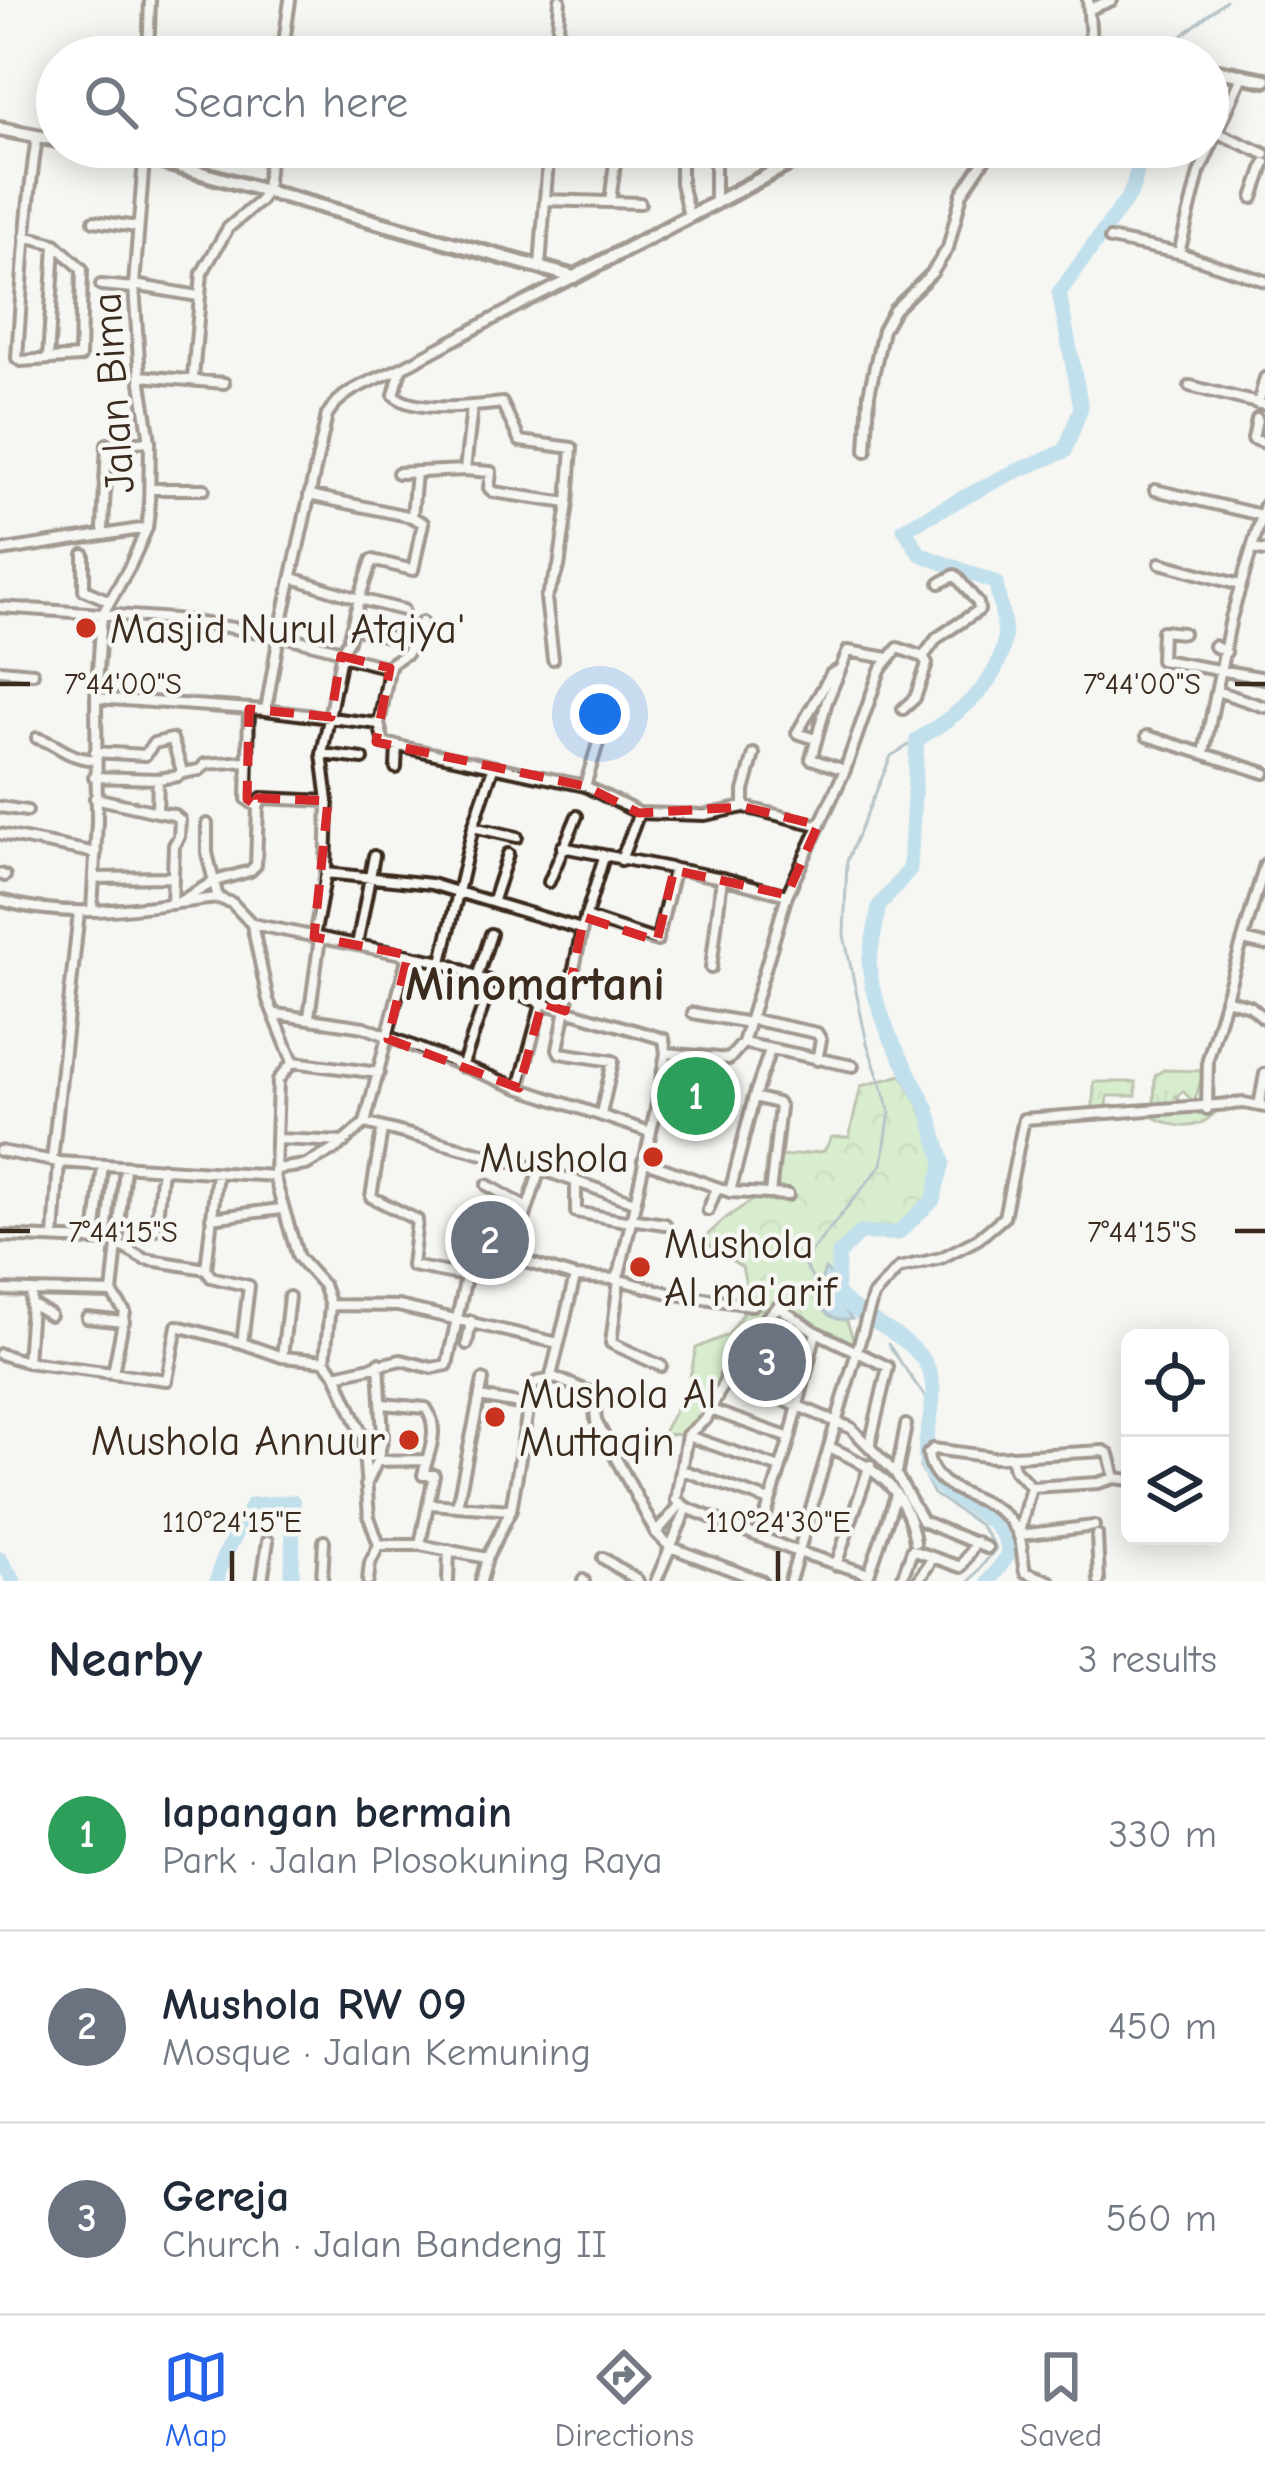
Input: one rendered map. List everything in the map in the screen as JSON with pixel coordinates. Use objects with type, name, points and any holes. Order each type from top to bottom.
[{"type":"main road","points":[[1229,72],[1264,76]]},
{"type":"main road","points":[[0,129],[36,137]]},
{"type":"main road","points":[[196,168],[574,277],[782,168]]},
{"type":"street","points":[[149,36],[150,0]]},
{"type":"street","points":[[285,36],[290,0]]},
{"type":"street","points":[[557,36],[560,0]]},
{"type":"street","points":[[1088,36],[1089,4],[1112,0]]},
{"type":"street","points":[[1229,107],[1243,74]]},
{"type":"street","points":[[1229,139],[1265,159],[1253,198]]},
{"type":"street","points":[[25,236],[56,244],[82,269],[80,357],[17,358],[25,236],[36,145]]},
{"type":"street","name":"Jalan Bima","points":[[92,911],[102,614],[147,528],[150,489],[150,442],[134,286],[143,168]]},
{"type":"street","points":[[193,378],[202,273],[228,228],[255,207],[266,190],[269,168]]},
{"type":"street","points":[[547,168],[546,268],[554,286]]},
{"type":"street","points":[[610,202],[614,168]]},
{"type":"street","points":[[681,168],[690,218]]},
{"type":"street","points":[[715,168],[715,204]]},
{"type":"street","points":[[866,451],[869,394],[883,330],[894,310],[932,273],[947,248],[962,193],[979,168]]},
{"type":"street","points":[[1179,253],[1201,168]]},
{"type":"street","points":[[545,200],[640,203]]},
{"type":"street","points":[[94,221],[137,227]]},
{"type":"street","points":[[1110,239],[1179,253],[1265,281]]},
{"type":"street","points":[[48,359],[56,244]]},
{"type":"street","points":[[266,710],[309,496],[327,415],[334,403],[574,277]]},
{"type":"street","points":[[101,285],[199,296]]},
{"type":"street","points":[[402,368],[394,395],[406,405],[504,404],[520,441],[572,448],[559,567],[546,598],[553,659]]},
{"type":"street","points":[[140,376],[224,383]]},
{"type":"street","points":[[1190,386],[1261,404],[1265,378]]},
{"type":"street","points":[[465,470],[472,407]]},
{"type":"street","points":[[1257,419],[1253,439],[1265,443]]},
{"type":"street","points":[[103,528],[107,445],[150,442]]},
{"type":"street","points":[[412,518],[416,472]]},
{"type":"street","points":[[398,473],[491,472],[493,492],[568,503]]},
{"type":"street","points":[[150,489],[204,488]]},
{"type":"street","points":[[1155,490],[1263,510],[1240,585],[1204,753]]},
{"type":"street","points":[[308,1017],[326,873],[328,801],[322,754],[326,716],[333,707],[341,654],[372,560],[413,570],[424,528],[419,519],[309,496]]},
{"type":"street","points":[[0,551],[147,528]]},
{"type":"street","points":[[1252,549],[1265,551]]},
{"type":"street","points":[[84,555],[84,590],[110,602]]},
{"type":"street","points":[[1160,563],[1240,585]]},
{"type":"street","points":[[922,657],[937,638],[979,610],[955,575],[940,584]]},
{"type":"street","points":[[293,578],[403,610]]},
{"type":"street","points":[[0,608],[212,623],[279,635],[390,668]]},
{"type":"street","points":[[422,622],[407,653],[390,668],[380,740],[585,787],[639,813],[705,815],[744,807],[818,825]]},
{"type":"street","points":[[352,628],[413,642]]},
{"type":"street","points":[[1183,633],[1162,631],[1161,660],[1265,678]]},
{"type":"street","points":[[1214,646],[1226,652]]},
{"type":"street","points":[[666,1053],[729,1059],[743,1043],[787,896],[845,770],[880,670],[898,648],[928,664],[917,694],[903,709]]},
{"type":"street","points":[[845,770],[813,761],[815,739],[840,669],[852,649],[887,658]]},
{"type":"street","points":[[815,739],[797,733],[830,674],[840,669]]},
{"type":"street","points":[[0,670],[33,673]]},
{"type":"street","points":[[1217,691],[1265,707]]},
{"type":"street","points":[[96,698],[266,710],[379,724]]},
{"type":"street","points":[[249,710],[247,800],[258,807]]},
{"type":"street","points":[[1148,736],[1265,772]]},
{"type":"street","points":[[37,738],[54,743],[64,754],[94,756],[145,755],[153,743],[172,739],[182,773]]},
{"type":"street","points":[[585,787],[599,740]]},
{"type":"street","points":[[396,768],[397,745]]},
{"type":"street","points":[[322,754],[363,759]]},
{"type":"street","points":[[744,807],[754,754]]},
{"type":"street","points":[[94,777],[158,779],[200,770],[205,764],[247,761]]},
{"type":"street","points":[[442,962],[473,827],[494,768]]},
{"type":"street","points":[[157,812],[158,779]]},
{"type":"street","points":[[95,798],[174,814],[180,820],[172,877],[174,904]]},
{"type":"street","points":[[174,904],[256,865],[262,798],[328,801]]},
{"type":"street","points":[[0,807],[27,811]]},
{"type":"street","points":[[621,860],[639,813]]},
{"type":"street","points":[[549,882],[577,816]]},
{"type":"street","points":[[207,824],[207,854],[218,898]]},
{"type":"street","points":[[473,827],[517,837]]},
{"type":"street","points":[[0,835],[96,853]]},
{"type":"street","points":[[562,847],[722,878],[787,896]]},
{"type":"street","points":[[493,900],[508,854]]},
{"type":"street","points":[[357,945],[374,856]]},
{"type":"street","points":[[601,1114],[613,1060],[558,1051],[581,929],[604,857]]},
{"type":"street","points":[[1207,1109],[1208,1059],[1260,899],[1265,863]]},
{"type":"street","points":[[584,917],[657,941],[674,870]]},
{"type":"street","points":[[326,873],[457,891],[581,929]]},
{"type":"street","points":[[94,878],[172,877]]},
{"type":"street","points":[[711,968],[722,878]]},
{"type":"street","points":[[0,900],[79,912],[218,898],[232,903],[252,924],[268,1000],[293,1062]]},
{"type":"street","points":[[54,1237],[55,1161],[79,912]]},
{"type":"street","points":[[252,924],[442,962],[542,1004],[660,1036],[666,1042],[617,1279],[611,1343],[661,1366]]},
{"type":"street","points":[[478,977],[491,934]]},
{"type":"street","points":[[1243,940],[1265,945]]},
{"type":"street","points":[[0,1151],[55,1161],[217,1173],[271,1175],[305,1165],[365,1124],[408,955]]},
{"type":"street","points":[[1225,999],[1250,1006],[1265,1019]]},
{"type":"street","points":[[462,1067],[485,1001]]},
{"type":"street","points":[[519,1088],[542,1004]]},
{"type":"street","points":[[693,1013],[819,1034],[817,1060]]},
{"type":"street","points":[[276,1014],[364,1028],[650,1132]]},
{"type":"street","points":[[743,1043],[853,1066]]},
{"type":"street","points":[[730,1192],[770,1050]]},
{"type":"street","points":[[293,1062],[379,1073]]},
{"type":"street","points":[[293,1062],[278,1080],[275,1174],[298,1257],[323,1285],[330,1305],[325,1361],[363,1438],[369,1517],[379,1545],[368,1581]]},
{"type":"street","points":[[790,1581],[865,1314],[881,1284],[898,1268],[941,1258],[978,1239],[1004,1217],[1024,1119],[1244,1103],[1262,1107],[1265,1074]]},
{"type":"street","points":[[754,1097],[777,1102],[780,1108],[770,1194]]},
{"type":"street","points":[[365,1124],[540,1169],[634,1202]]},
{"type":"street","points":[[382,1130],[371,1197],[417,1220],[412,1266],[465,1276]]},
{"type":"street","points":[[277,1139],[344,1142]]},
{"type":"street","points":[[644,1160],[730,1192],[788,1195]]},
{"type":"street","points":[[94,1238],[104,1165]]},
{"type":"street","points":[[112,1293],[125,1168]]},
{"type":"street","points":[[156,1229],[162,1168]]},
{"type":"street","points":[[512,1258],[540,1169]]},
{"type":"street","points":[[217,1173],[206,1268],[211,1277],[249,1286],[242,1343]]},
{"type":"street","points":[[576,1181],[576,1212],[665,1224]]},
{"type":"street","points":[[487,1185],[527,1209]]},
{"type":"street","points":[[708,1210],[717,1188]]},
{"type":"street","points":[[210,1218],[281,1209]]},
{"type":"street","points":[[336,1376],[401,1360],[444,1367],[448,1363],[474,1246],[476,1227],[468,1220]]},
{"type":"street","points":[[0,1236],[94,1238],[119,1242],[127,1253],[144,1259],[206,1268]]},
{"type":"street","points":[[474,1246],[575,1277],[617,1279],[752,1306]]},
{"type":"street","points":[[553,1379],[575,1277]]},
{"type":"street","points":[[0,1290],[112,1293],[122,1303],[124,1322],[113,1373]]},
{"type":"street","points":[[27,1362],[32,1291]]},
{"type":"street","points":[[282,1357],[289,1297]]},
{"type":"street","points":[[32,1304],[50,1315]]},
{"type":"street","points":[[330,1305],[398,1306],[558,1342]]},
{"type":"street","points":[[870,1444],[888,1366],[816,1332],[786,1309],[776,1308],[746,1337],[711,1410],[687,1436],[676,1500],[798,1552],[869,1574],[896,1495]]},
{"type":"street","points":[[87,1318],[124,1322]]},
{"type":"street","points":[[467,1344],[471,1321]]},
{"type":"street","points":[[0,1354],[27,1362],[169,1380],[177,1326],[282,1357],[325,1361]]},
{"type":"street","points":[[760,1534],[816,1332]]},
{"type":"street","points":[[366,1486],[383,1437],[379,1363]]},
{"type":"street","points":[[726,1376],[838,1420],[870,1444],[896,1474],[922,1521],[987,1548]]},
{"type":"street","points":[[481,1581],[511,1510],[534,1384],[553,1379],[594,1394],[596,1421],[656,1533],[670,1547],[761,1581]]},
{"type":"street","points":[[457,1506],[483,1380]]},
{"type":"street","points":[[480,1397],[529,1406]]},
{"type":"street","points":[[383,1404],[421,1406],[431,1413],[431,1455],[423,1475],[434,1475],[420,1545]]},
{"type":"street","points":[[711,1410],[790,1438]]},
{"type":"street","points":[[896,1474],[906,1425]]},
{"type":"street","points":[[687,1436],[780,1468]]},
{"type":"street","points":[[829,1447],[870,1465],[910,1517],[914,1546],[932,1559],[963,1566],[976,1542]]},
{"type":"street","points":[[1019,1534],[1005,1515],[984,1500],[937,1480],[928,1454],[933,1450],[984,1457],[1107,1452],[1115,1478]]},
{"type":"street","points":[[1011,1456],[1014,1469],[1031,1487]]},
{"type":"street","points":[[377,1461],[427,1460]]},
{"type":"street","points":[[836,1564],[870,1465]]},
{"type":"street","points":[[682,1470],[770,1501]]},
{"type":"street","points":[[1031,1487],[1121,1479]]},
{"type":"street","points":[[1031,1487],[1019,1534],[1025,1572],[1048,1581]]},
{"type":"street","points":[[430,1504],[511,1510]]},
{"type":"street","points":[[656,1533],[684,1506]]},
{"type":"street","points":[[656,1581],[684,1506]]},
{"type":"street","points":[[901,1581],[922,1521]]},
{"type":"street","points":[[1019,1534],[1095,1530],[1099,1581]]},
{"type":"street","points":[[262,1581],[268,1540]]},
{"type":"street","points":[[322,1581],[324,1541]]},
{"type":"street","points":[[379,1545],[420,1545],[487,1558]]},
{"type":"street","points":[[448,1581],[449,1550]]},
{"type":"street","points":[[603,1558],[623,1576],[638,1581]]},
{"type":"street","points":[[918,1581],[932,1559]]},
{"type":"highlighted area","points":[[341,656],[390,668],[376,742],[585,786],[639,813],[744,807],[818,825],[787,895],[674,870],[657,941],[584,917],[565,1011],[542,1003],[519,1088],[388,1039],[408,955],[314,937],[328,801],[258,798],[258,807],[247,799],[249,709],[331,717]]},
{"type":"green space","points":[[1163,1070],[1204,1071],[1194,1103],[1183,1091],[1176,1097],[1186,1110],[1154,1109],[1155,1076]]},
{"type":"green space","points":[[902,1075],[932,1138],[937,1173],[927,1204],[913,1218],[897,1230],[859,1230],[834,1255],[831,1293],[857,1350],[750,1303],[742,1267],[702,1240],[763,1193],[766,1159],[824,1151],[832,1137],[849,1137],[861,1086]]},
{"type":"green space","points":[[1094,1082],[1136,1082],[1136,1096],[1108,1096],[1107,1108],[1093,1108]]},
{"type":"green space","points":[[1214,1114],[1190,1126],[1148,1115]]},
{"type":"green space","points":[[750,1303],[774,1316],[760,1338],[752,1335],[707,1420],[687,1435],[662,1434],[688,1387],[696,1348],[728,1335]]},
{"type":"water","points":[[825,1269],[832,1276],[831,1293],[852,1319],[830,1316],[815,1300]]},
{"type":"waterway","points":[[1182,36],[1226,0]]},
{"type":"waterway","points":[[989,1581],[1009,1554],[1005,1539],[986,1517],[948,1493],[929,1470],[926,1446],[933,1389],[924,1361],[836,1292],[839,1254],[860,1233],[898,1233],[933,1200],[943,1163],[928,1110],[889,1035],[872,987],[869,962],[879,906],[910,869],[917,740],[984,687],[1000,658],[1005,634],[996,583],[920,554],[904,529],[1005,476],[1065,451],[1081,407],[1059,293],[1131,193],[1138,168]]},
{"type":"waterway","points":[[817,1287],[803,1262],[882,1164],[890,1112],[867,1043],[844,935],[847,861],[891,756],[917,740]]},
{"type":"waterway","points":[[888,1344],[927,1400],[920,1467],[934,1494],[980,1525],[996,1548],[970,1581]]},
{"type":"waterway","points":[[217,1581],[223,1558],[252,1505],[293,1502],[292,1581]]},
{"type":"waterway","points":[[0,1559],[14,1581]]},
{"type":"place","name":"Masjid Nurul Atqiya'","points":[[86,628]]},
{"type":"place","name":"lapangan bermain","points":[[696,1096]]},
{"type":"place","name":"Mushola","points":[[653,1157]]},
{"type":"place","name":"Mushola RW 09","points":[[490,1240]]},
{"type":"place","name":"Mushola Al ma'arif","points":[[640,1267]]},
{"type":"place","name":"Gereja","points":[[767,1362]]},
{"type":"place","name":"Mushola Al Muttaqin","points":[[495,1417]]},
{"type":"place","name":"Mushola Annuur","points":[[409,1440]]},
{"type":"district","name":"Minomartani","points":[[535,983]]}]
